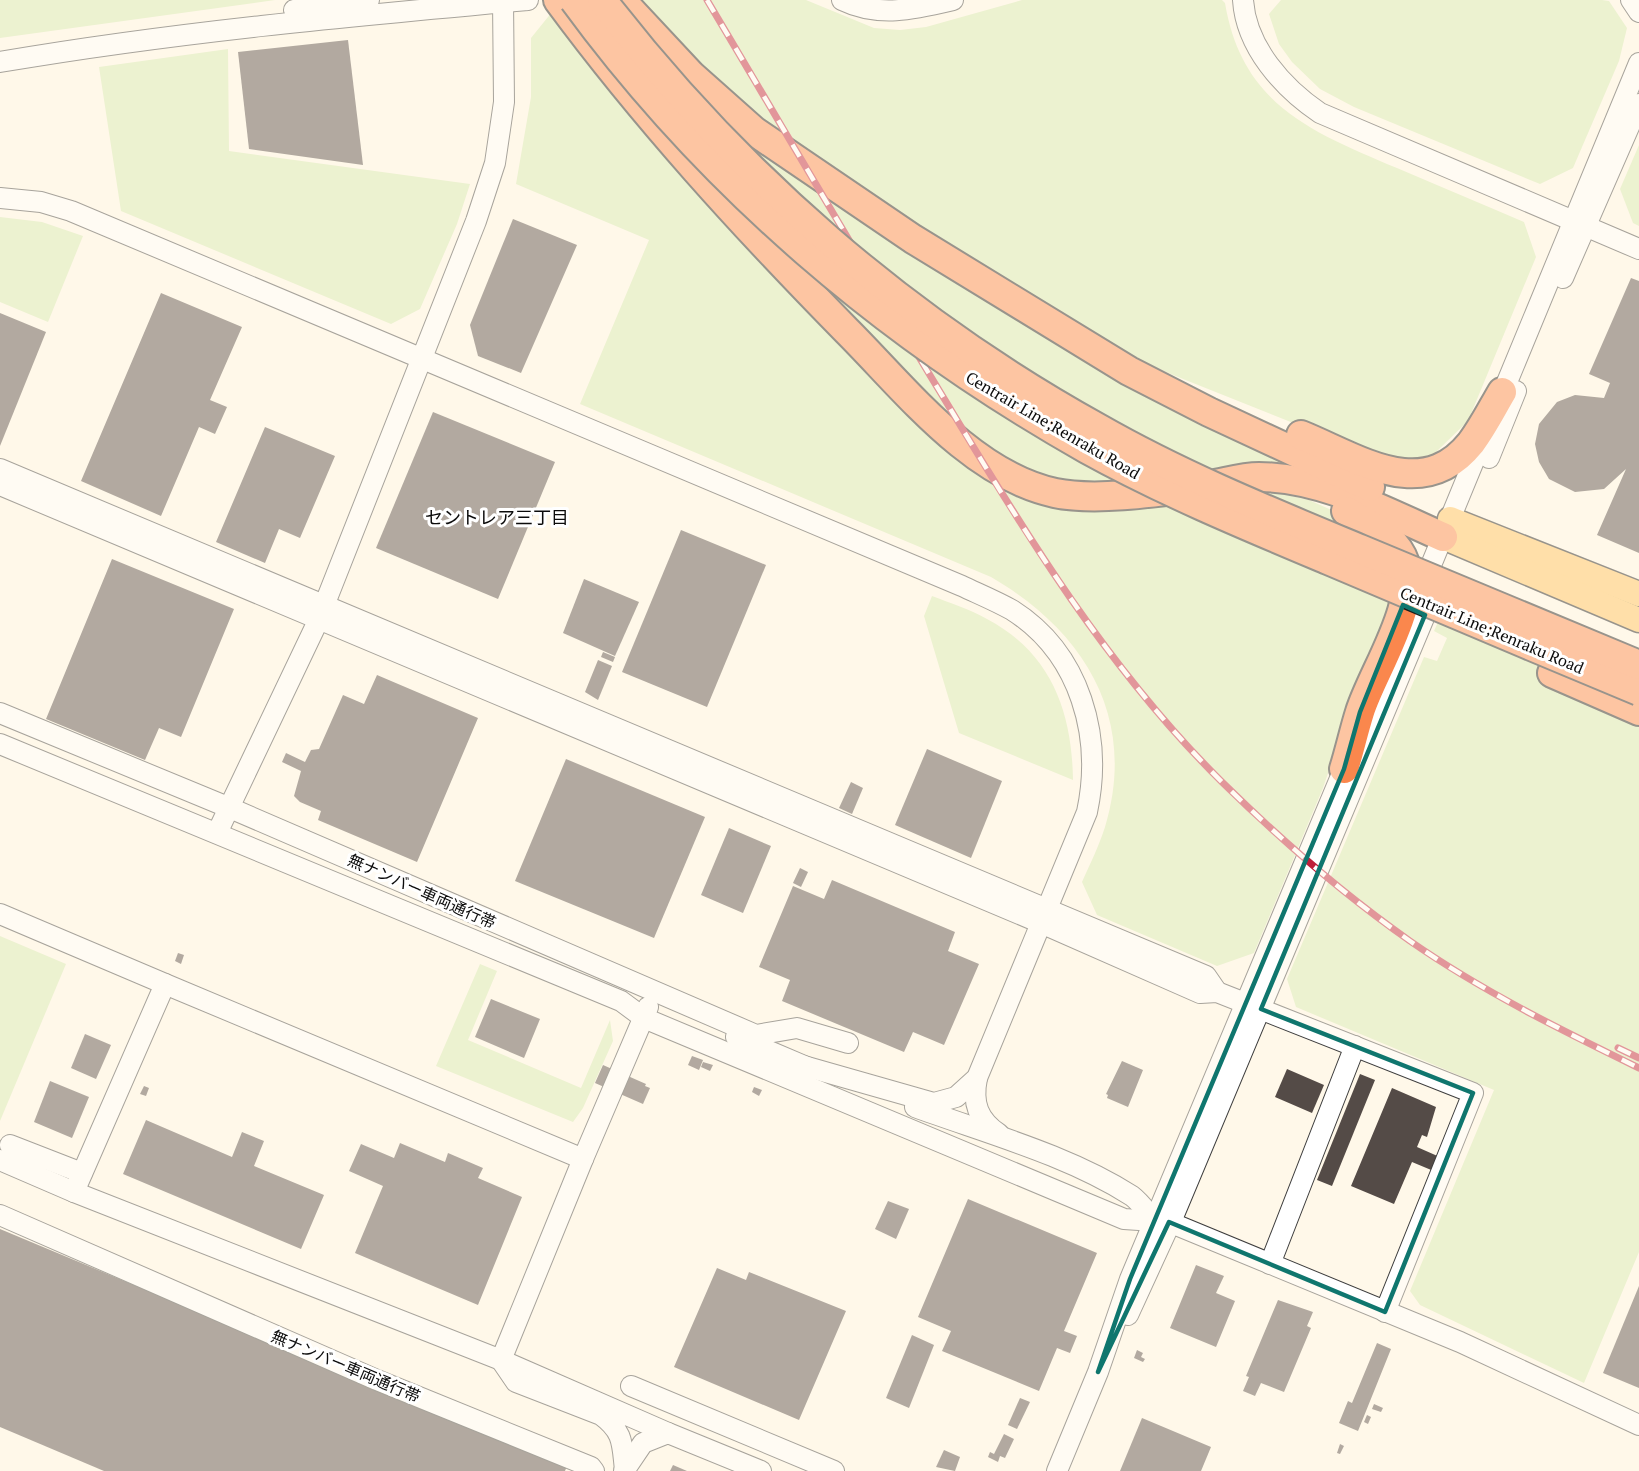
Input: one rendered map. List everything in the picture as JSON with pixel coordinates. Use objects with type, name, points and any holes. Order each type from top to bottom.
[{"type":"highway","points":[[558,0],[627,90],[719,196],[939,425],[964,446],[1010,477],[1057,493],[1084,497],[1260,477],[1304,483],[1333,491],[1453,531]]},
{"type":"highway","name":"Centrair Line;Renraku Road","points":[[574,0],[618,58],[700,151],[774,224],[836,279],[944,360],[1036,419],[1147,480],[1224,516],[1639,692]]},
{"type":"highway","name":"Centrair Line;Renraku Road","points":[[602,0],[675,90],[779,197],[908,305],[1020,382],[1099,429],[1196,479],[1639,665]]},
{"type":"highway","points":[[621,0],[691,75],[754,131],[913,239],[1129,371],[1453,531]]},
{"type":"highway","points":[[1050,323],[1228,408],[1392,472],[1411,476],[1431,473],[1459,455],[1471,442],[1502,392]]},
{"type":"highway","points":[[1212,484],[1279,486],[1332,503],[1377,530],[1402,556],[1407,587],[1401,613],[1360,712],[1344,769]]},
{"type":"highway","points":[[1224,516],[1303,560],[1502,652],[1639,711]]},
{"type":"main road","points":[[1453,531],[1639,594]]},
{"type":"main road","points":[[1453,531],[1639,620]]},
{"type":"street","points":[[0,52],[369,0]]},
{"type":"street","points":[[0,62],[149,40],[317,20],[528,0]]},
{"type":"street","points":[[842,0],[857,8],[880,12],[907,11],[953,0]]},
{"type":"street","points":[[877,0],[888,6],[907,11]]},
{"type":"street","points":[[1243,0],[1255,39],[1276,75],[1301,100],[1320,112],[1639,249]]},
{"type":"street","points":[[1631,0],[1639,12]]},
{"type":"street","points":[[217,833],[321,612],[476,221],[495,163],[504,102],[503,1]]},
{"type":"street","points":[[1057,1471],[1098,1372],[1143,1286],[1162,1221],[1453,531],[1579,224],[1639,62]]},
{"type":"street","points":[[1253,1006],[1344,769],[1453,531],[1502,392],[1579,224],[1639,104]]},
{"type":"street","points":[[0,198],[41,202],[71,211],[971,590],[1013,611],[1034,628],[1067,668],[1088,716],[1093,749],[1093,782],[1087,812],[977,1078],[975,1103],[978,1112],[991,1128],[1013,1142]]},
{"type":"street","points":[[0,469],[321,612],[1044,916],[1206,976],[1217,992],[1473,1093],[1385,1312]]},
{"type":"street","points":[[0,485],[321,612]]},
{"type":"street","name":"無ナンバー車両通行帯","points":[[0,713],[230,808],[654,993],[756,1035],[797,1028],[848,1043]]},
{"type":"street","points":[[0,744],[621,1000],[644,1018],[1124,1218],[1162,1221],[1270,1264],[1502,1361],[1639,1425]]},
{"type":"street","points":[[0,914],[583,1159]]},
{"type":"street","points":[[74,1192],[165,984]]},
{"type":"street","points":[[501,1360],[654,993]]},
{"type":"street","points":[[644,1018],[686,1016],[797,1064],[1013,1142],[1090,1174],[1134,1197],[1162,1221]]},
{"type":"street","points":[[1270,1264],[1355,1046]]},
{"type":"street","points":[[797,1064],[934,1103],[956,1097],[977,1078]]},
{"type":"street","points":[[2,1155],[82,1173]]},
{"type":"street","points":[[2,1155],[74,1192],[501,1360],[761,1471]]},
{"type":"street","points":[[1067,1194],[1071,1186],[1090,1174]]},
{"type":"street","name":"無ナンバー車両通行帯","points":[[0,1215],[377,1380],[591,1467],[594,1471]]},
{"type":"street","points":[[501,1360],[516,1382],[601,1415],[613,1423],[622,1441],[624,1471]]},
{"type":"street","points":[[630,1386],[834,1471]]},
{"type":"street","points":[[624,1471],[643,1443],[668,1433]]},
{"type":"highlighted area","points":[[1403,605],[1425,615],[1261,1009],[1473,1093],[1385,1312],[1169,1222],[1098,1372],[1130,1279],[1344,769],[1360,712]]},
{"type":"green space","points":[[0,0],[275,0],[0,38]]},
{"type":"green space","points":[[636,0],[806,0],[874,28],[900,30],[926,27],[1022,0],[1222,0],[1225,3],[1234,38],[1247,67],[1264,91],[1285,110],[1310,127],[1366,155],[1524,222],[1536,257],[1468,421],[1435,453],[1423,459],[1386,460],[1173,375],[1100,342],[1298,460],[1250,490],[1273,492],[1309,500],[1336,512],[1398,595],[1363,670],[1323,788],[1254,953],[1217,966],[1097,915],[1082,882],[1105,827],[1113,787],[1114,749],[1108,714],[1095,681],[1077,651],[1053,623],[1024,599],[991,577],[580,404],[649,240],[516,184],[531,97],[531,38],[552,12]]},
{"type":"green space","points":[[1281,0],[1602,0],[1609,1],[1627,28],[1619,61],[1573,168],[1540,184],[1354,107],[1320,89],[1292,62],[1279,44],[1269,14]]},
{"type":"green space","points":[[228,49],[229,151],[470,184],[457,224],[420,309],[391,324],[121,211],[99,67]]},
{"type":"green space","points":[[1639,145],[1639,226],[1633,223],[1620,189]]},
{"type":"green space","points":[[0,217],[42,222],[83,236],[48,322],[0,302]]},
{"type":"green space","points":[[1450,595],[1639,675],[1639,1252],[1584,1383],[1420,1305],[1410,1291],[1494,1090],[1296,1007],[1287,979],[1424,657],[1437,661],[1447,638],[1434,631]]},
{"type":"green space","points":[[932,596],[974,612],[1009,633],[1042,667],[1054,686],[1062,708],[1072,755],[1073,780],[959,733],[924,616]]},
{"type":"green space","points":[[0,936],[66,964],[0,1121]]},
{"type":"green space","points":[[480,964],[497,971],[468,1040],[581,1088],[610,1020],[613,1041],[583,1108],[573,1122],[436,1066]]},
{"type":"building","points":[[348,40],[363,165],[249,149],[238,52]]},
{"type":"building","points":[[513,219],[577,245],[521,373],[478,356],[470,325]]},
{"type":"building","points":[[1631,278],[1639,281],[1639,553],[1597,535],[1626,469],[1604,489],[1575,492],[1549,479],[1539,462],[1535,444],[1539,424],[1557,402],[1575,395],[1604,398],[1610,383],[1589,374]]},
{"type":"building","points":[[161,293],[242,327],[210,400],[227,407],[215,434],[199,427],[161,516],[81,481]]},
{"type":"building","points":[[0,313],[46,332],[0,446]]},
{"type":"building","points":[[433,412],[555,462],[498,599],[376,548]]},
{"type":"building","points":[[265,427],[335,456],[300,538],[279,529],[265,563],[216,542]]},
{"type":"building","points":[[681,530],[766,565],[707,707],[622,672]]},
{"type":"building","points":[[112,559],[234,609],[181,737],[159,728],[145,760],[46,719]]},
{"type":"building","points":[[584,579],[639,602],[615,656],[563,633]]},
{"type":"building","points":[[603,652],[615,657],[613,662],[601,657]]},
{"type":"building","points":[[598,660],[612,666],[598,700],[585,692]]},
{"type":"building","points":[[377,675],[478,718],[417,862],[318,820],[321,811],[300,802],[294,796],[301,771],[282,762],[286,753],[305,762],[311,750],[319,749],[343,695],[364,704]]},
{"type":"building","points":[[927,749],[1002,781],[971,858],[895,825]]},
{"type":"building","points":[[566,759],[705,817],[654,938],[515,881]]},
{"type":"building","points":[[851,782],[863,788],[852,814],[839,808]]},
{"type":"building","points":[[729,828],[771,846],[743,913],[701,895]]},
{"type":"building","points":[[800,868],[808,872],[801,887],[793,883]]},
{"type":"building","points":[[832,880],[955,932],[948,951],[979,964],[944,1045],[913,1032],[904,1052],[782,1001],[790,980],[759,967],[793,886],[824,899]]},
{"type":"building","points":[[178,953],[184,955],[181,964],[175,961]]},
{"type":"building","points":[[491,999],[540,1019],[524,1058],[475,1037]]},
{"type":"building","points":[[85,1034],[111,1045],[96,1079],[71,1068]]},
{"type":"building","points":[[692,1056],[703,1060],[699,1070],[688,1065]]},
{"type":"building","points":[[1122,1061],[1143,1070],[1128,1107],[1107,1098],[1106,1094]]},
{"type":"building","points":[[703,1062],[713,1065],[710,1071],[701,1067]]},
{"type":"building","points":[[603,1065],[646,1084],[645,1086],[650,1088],[643,1104],[595,1083]]},
{"type":"building","points":[[1287,1069],[1324,1085],[1312,1113],[1275,1097]]},
{"type":"building","points":[[1360,1074],[1375,1080],[1332,1186],[1317,1180]]},
{"type":"building","points":[[50,1081],[89,1097],[72,1138],[34,1122]]},
{"type":"building","points":[[144,1086],[149,1088],[146,1096],[140,1094]]},
{"type":"building","points":[[754,1087],[762,1090],[759,1096],[752,1092]]},
{"type":"building","points":[[1392,1088],[1436,1107],[1427,1137],[1422,1135],[1417,1147],[1442,1158],[1436,1172],[1412,1162],[1394,1204],[1351,1186]]},
{"type":"building","points":[[146,1120],[232,1157],[242,1132],[264,1141],[254,1166],[324,1195],[301,1249],[123,1174]]},
{"type":"building","points":[[400,1143],[445,1162],[448,1153],[483,1168],[478,1178],[522,1197],[478,1305],[355,1253],[383,1186],[349,1171],[361,1144],[394,1158]]},
{"type":"building","points":[[968,1199],[1097,1253],[1064,1331],[1077,1336],[1070,1353],[1057,1348],[1039,1391],[942,1351],[951,1331],[918,1317]]},
{"type":"building","points":[[888,1201],[909,1209],[896,1239],[875,1229]]},
{"type":"building","points":[[0,1229],[567,1466],[565,1471],[104,1471],[0,1427]]},
{"type":"building","points":[[1196,1265],[1224,1276],[1216,1293],[1235,1301],[1216,1347],[1170,1328]]},
{"type":"building","points":[[717,1268],[746,1280],[749,1272],[846,1311],[799,1420],[674,1367]]},
{"type":"building","points":[[1639,1286],[1639,1388],[1603,1373]]},
{"type":"building","points":[[1278,1300],[1313,1312],[1307,1326],[1311,1328],[1284,1392],[1261,1383],[1255,1396],[1243,1391],[1249,1377],[1246,1376]]},
{"type":"building","points":[[912,1335],[934,1345],[909,1408],[886,1398]]},
{"type":"building","points":[[1377,1343],[1391,1349],[1358,1431],[1339,1423],[1348,1401],[1352,1403]]},
{"type":"building","points":[[1137,1350],[1143,1353],[1141,1357],[1145,1359],[1143,1362],[1134,1358]]},
{"type":"building","points":[[1020,1398],[1030,1402],[1017,1429],[1008,1425]]},
{"type":"building","points":[[1374,1404],[1383,1408],[1381,1412],[1372,1409]]},
{"type":"building","points":[[1367,1415],[1371,1417],[1368,1424],[1364,1422]]},
{"type":"building","points":[[1142,1418],[1211,1447],[1201,1471],[1120,1471]]},
{"type":"building","points":[[1004,1434],[1014,1439],[1005,1458],[1000,1456],[998,1462],[988,1457],[990,1452],[994,1454]]},
{"type":"building","points":[[1340,1444],[1344,1446],[1340,1454],[1337,1453]]},
{"type":"building","points":[[944,1450],[960,1457],[955,1471],[936,1467]]},
{"type":"building","points":[[673,1465],[687,1471],[670,1471]]},
{"type":"railway","points":[[707,0],[915,350],[1038,551],[1106,648],[1181,739],[1222,782],[1289,845],[1336,885],[1410,941],[1465,977],[1639,1068]]},
{"type":"railway","points":[[1618,1048],[1639,1058]]},
{"type":"district","name":"セントレア三丁目","points":[[497,517]]}]
